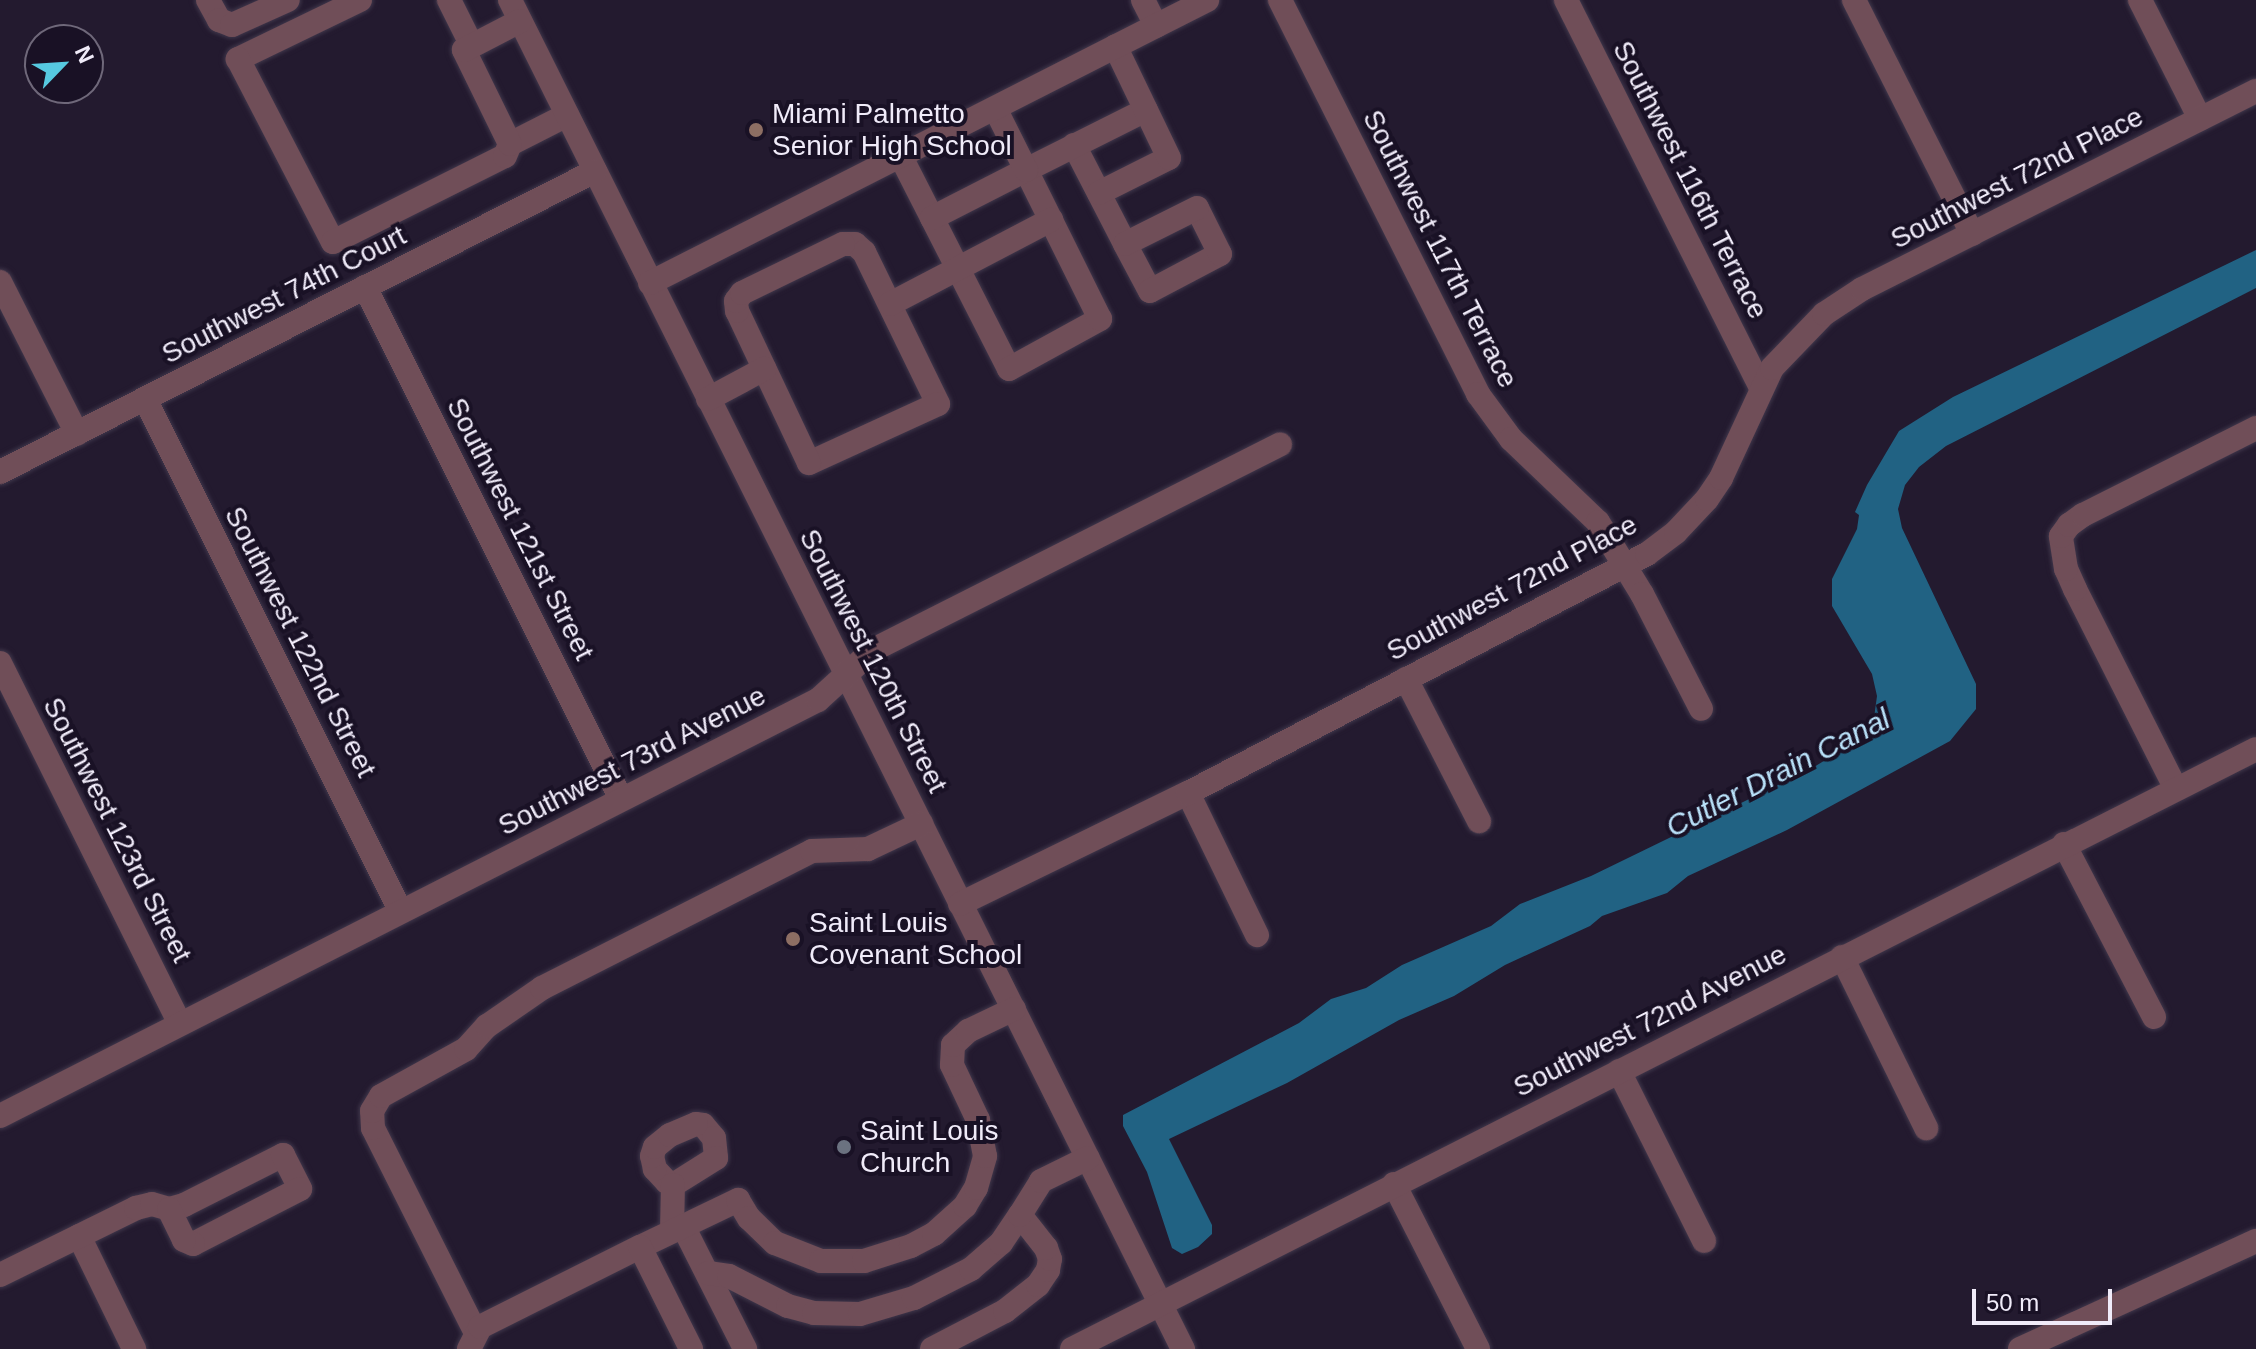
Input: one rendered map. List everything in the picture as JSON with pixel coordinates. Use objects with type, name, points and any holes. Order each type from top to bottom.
[{"type":"street","points":[[208,0],[219,20],[232,25],[288,0]]},
{"type":"street","points":[[360,0],[238,59],[333,242],[505,156],[510,144],[567,115]]},
{"type":"street","points":[[449,0],[472,46]]},
{"type":"street","points":[[1143,0],[1156,26]]},
{"type":"street","points":[[650,283],[1207,0]]},
{"type":"street","name":"Southwest 117th Terrace","points":[[1280,0],[1478,394],[1511,439],[1598,522],[1626,565],[1701,709]]},
{"type":"street","name":"Southwest 116th Terrace","points":[[1566,0],[1761,387]]},
{"type":"street","points":[[1854,0],[1972,234]]},
{"type":"street","points":[[2140,0],[2200,119]]},
{"type":"street","points":[[510,144],[464,50],[515,10]]},
{"type":"street","name":"Southwest 120th Street","points":[[515,10],[1183,1349]]},
{"type":"street","points":[[1099,193],[1169,158],[1115,46]]},
{"type":"street","name":"Southwest 72nd Place","points":[[960,904],[1188,793],[1626,565],[1676,532],[1707,499],[1721,478],[1761,387],[1783,354],[1824,314],[1862,289],[2256,91]]},
{"type":"street","points":[[900,155],[1009,369],[1100,319],[995,108]]},
{"type":"street","points":[[932,218],[1146,110]]},
{"type":"street","points":[[1074,145],[1125,244]]},
{"type":"street","name":"Southwest 74th Court","points":[[0,472],[595,171]]},
{"type":"street","points":[[890,304],[1051,220]]},
{"type":"street","points":[[855,244],[864,252],[890,304],[938,404],[809,463],[737,311],[736,301],[742,293],[831,248],[855,244]]},
{"type":"street","points":[[0,282],[77,434]]},
{"type":"street","name":"Southwest 121st Street","points":[[365,287],[621,799]]},
{"type":"street","points":[[708,399],[764,369]]},
{"type":"street","name":"Southwest 122nd Street","points":[[145,399],[401,912]]},
{"type":"street","points":[[2176,789],[2075,589],[2066,569],[2061,536],[2069,525],[2083,515],[2256,428]]},
{"type":"street","name":"Southwest 73rd Avenue","points":[[0,1116],[818,700],[873,650],[1280,444]]},
{"type":"street","name":"Southwest 123rd Street","points":[[0,663],[180,1024]]},
{"type":"street","points":[[1406,679],[1479,821]]},
{"type":"street","name":"Southwest 72nd Avenue","points":[[1072,1349],[2256,749]]},
{"type":"street","points":[[1188,793],[1257,935]]},
{"type":"street","points":[[921,824],[868,849],[812,851],[542,988],[487,1026],[466,1049],[381,1096],[372,1111],[373,1128],[472,1340],[640,1247],[738,1200],[749,1218],[775,1243],[802,1257],[843,1263],[885,1257],[934,1234],[965,1206],[976,1188],[985,1156],[978,1120],[952,1065],[953,1045],[968,1031],[1014,1009]]},
{"type":"street","points":[[2064,844],[2154,1017]]},
{"type":"street","points":[[1842,957],[1926,1128]]},
{"type":"street","points":[[1619,1071],[1704,1241]]},
{"type":"street","points":[[0,1275],[136,1208],[161,1206],[283,1155],[300,1189],[193,1244],[184,1240],[161,1206]]},
{"type":"street","points":[[708,1273],[729,1276],[788,1306],[814,1313],[860,1314],[914,1298],[971,1269],[1001,1243],[1041,1181],[1088,1158]]},
{"type":"street","points":[[1394,1184],[1478,1349]]},
{"type":"street","points":[[673,1185],[678,1229],[708,1273],[745,1349]]},
{"type":"street","points":[[932,1349],[1005,1311],[1038,1285],[1048,1270],[1046,1248],[1020,1215]]},
{"type":"street","points":[[79,1236],[134,1349]]},
{"type":"street","points":[[2020,1349],[2256,1241]]},
{"type":"street","points":[[640,1247],[691,1349]]},
{"type":"water","points":[[2256,250],[2256,288],[1946,446],[1919,467],[1905,485],[1898,509],[1902,528],[1976,684],[1976,709],[1950,741],[1787,830],[1688,876],[1667,893],[1602,916],[1590,926],[1505,965],[1454,996],[1399,1020],[1287,1083],[1169,1139],[1212,1225],[1212,1234],[1198,1247],[1182,1254],[1172,1248],[1147,1172],[1123,1126],[1123,1115],[1299,1023],[1331,999],[1366,988],[1402,965],[1491,926],[1520,904],[1591,876],[1809,770],[1855,742],[1873,725],[1877,696],[1872,674],[1832,606],[1832,579],[1857,529],[1859,515],[1855,512],[1867,485],[1899,431],[1953,397]]},
{"type":"place","name":"Miami Palmetto Senior High School","points":[[756,130]]},
{"type":"place","name":"Saint Louis Covenant School","points":[[793,939]]},
{"type":"place","name":"Saint Louis Church","points":[[844,1147]]},
{"type":"water label","name":"Cutler Drain Canal","points":[[1778,773]]}]
